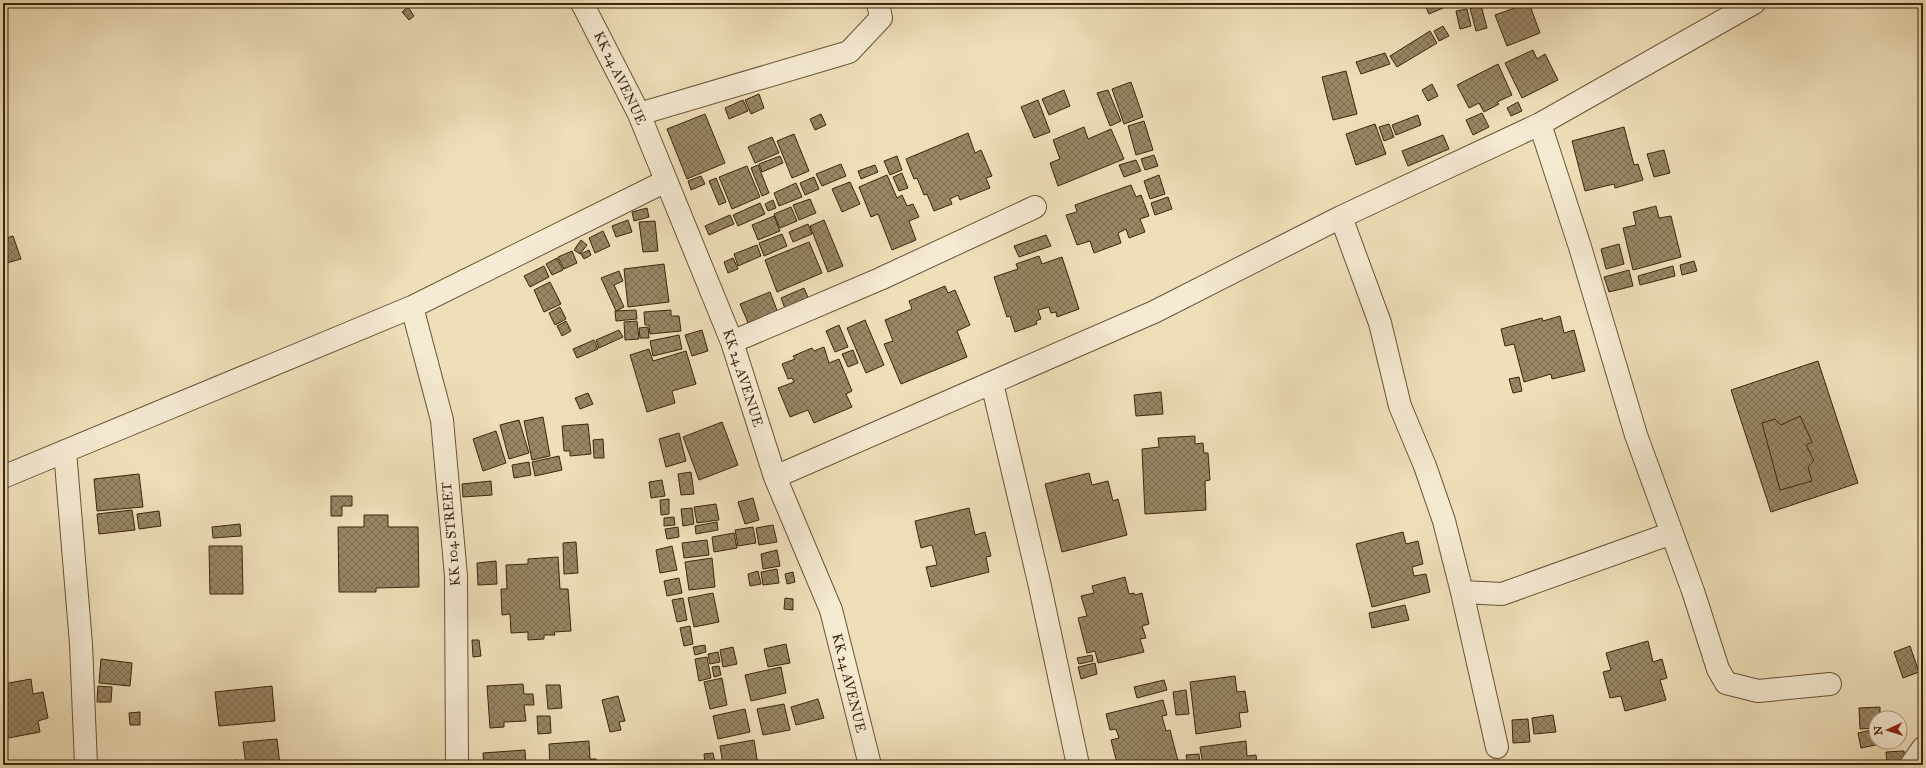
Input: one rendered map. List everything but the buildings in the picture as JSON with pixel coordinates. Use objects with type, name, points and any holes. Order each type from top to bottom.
[{"type":"street","name":"KK 24 AVENUE","points":[[582,3],[639,114],[732,342],[775,477],[831,610],[870,765]]},
{"type":"street","points":[[639,114],[849,52],[881,18],[878,3]]},
{"type":"street","points":[[775,477],[1154,312],[1341,217],[1540,124],[1754,3]]},
{"type":"street","points":[[1540,124],[1580,247],[1636,434],[1672,533],[1718,669],[1726,683],[1758,691],[1830,684]]},
{"type":"street","points":[[3,477],[412,307],[666,181]]},
{"type":"street","points":[[732,342],[880,279],[1035,207]]},
{"type":"street","points":[[1341,217],[1380,323],[1400,406],[1425,466],[1444,521],[1462,592],[1497,747]]},
{"type":"street","name":"KK 104 STREET","points":[[412,307],[442,428],[456,576],[457,765]]},
{"type":"street","points":[[992,383],[1039,582],[1078,765]]},
{"type":"street","points":[[65,451],[81,644],[86,765]]},
{"type":"street","points":[[1462,592],[1502,594],[1672,533]]},
{"type":"street","points":[[1911,765],[1923,748]]}]
